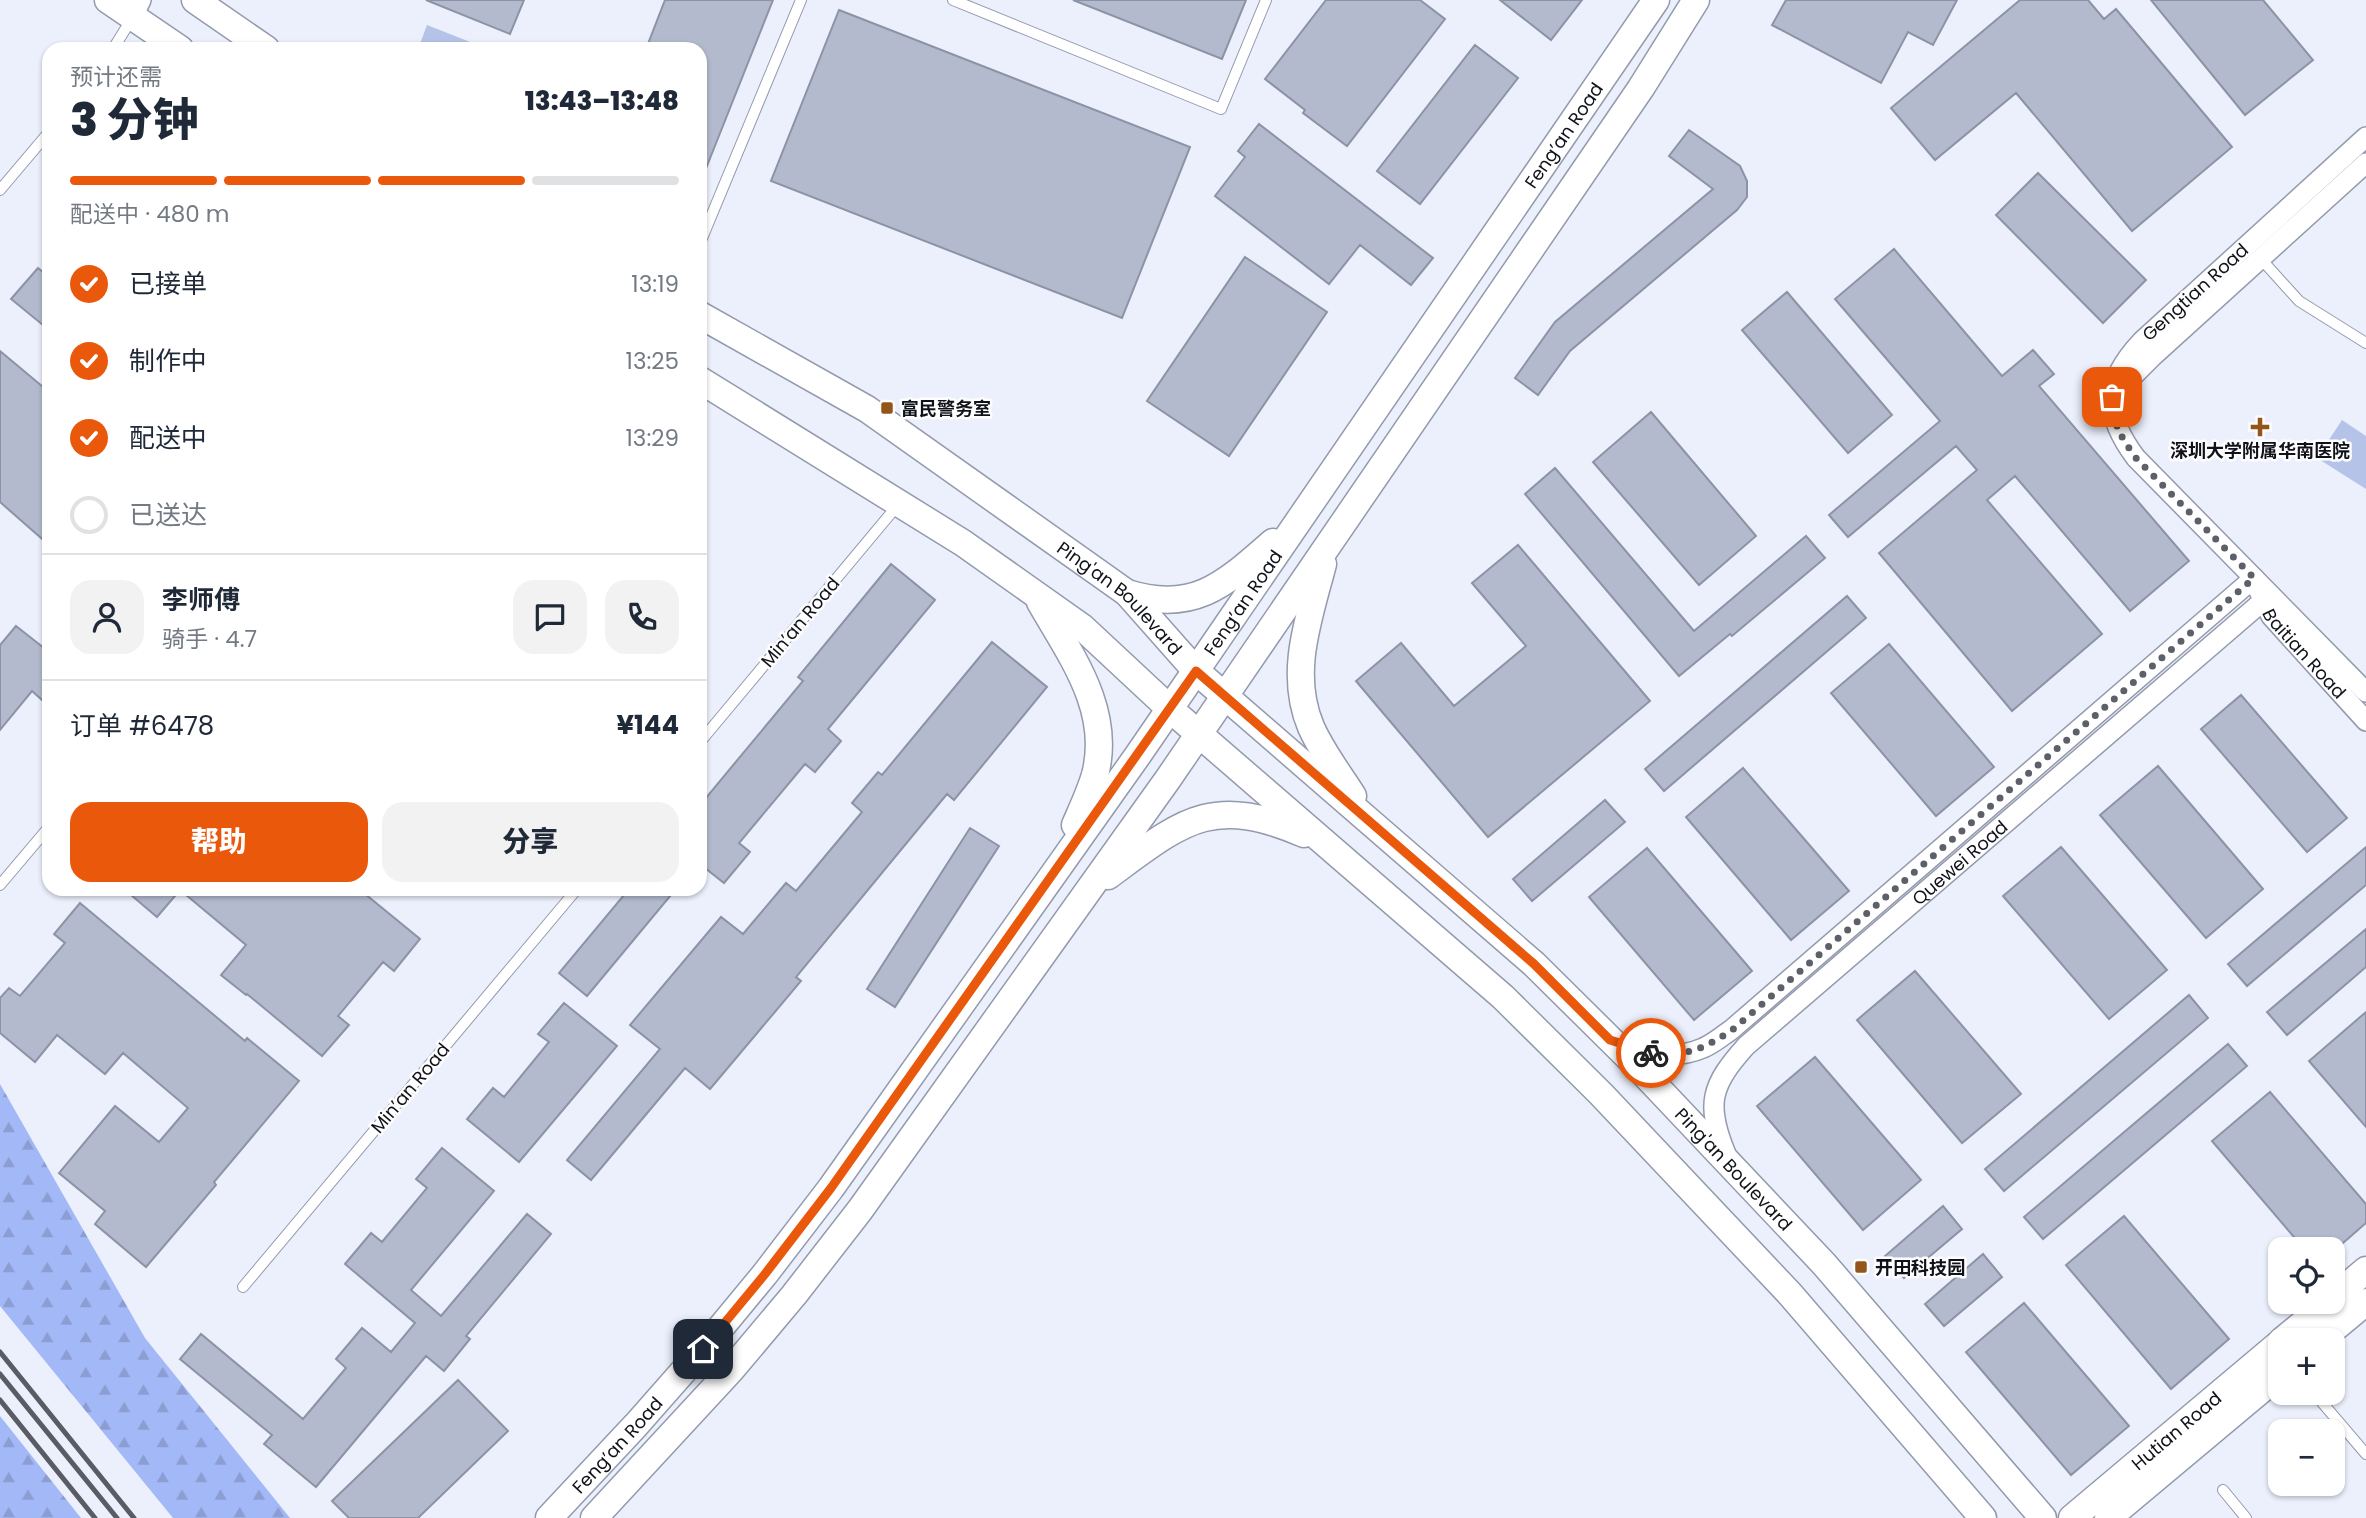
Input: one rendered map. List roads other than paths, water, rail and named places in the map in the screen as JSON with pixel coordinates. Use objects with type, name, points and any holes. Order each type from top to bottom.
[{"type":"street","points":[[108,0],[137,8],[173,42]]},
{"type":"street","points":[[195,0],[256,42]]},
{"type":"street","name":"Feng’an Road","points":[[549,1518],[645,1415],[765,1274],[831,1188],[1170,709],[1656,0]]},
{"type":"street","name":"Feng’an Road","points":[[594,1518],[713,1390],[794,1296],[860,1210],[1199,734],[1641,88],[1696,0]]},
{"type":"street","name":"Gengtian Road","points":[[2112,397],[2115,377],[2125,358],[2366,137]]},
{"type":"street","name":"Gengtian Road","points":[[2112,397],[2153,356],[2366,163]]},
{"type":"street","name":"Ping'an Boulevard","points":[[707,319],[867,410],[1127,593],[1196,671],[1534,964],[1610,1040],[1729,1161],[1892,1340],[2043,1518]]},
{"type":"street","points":[[707,384],[963,542],[1082,627],[1170,709],[1503,997],[1610,1103],[1790,1294],[1983,1518]]},
{"type":"street","name":"Baitian Road","points":[[2112,397],[2113,416],[2121,438],[2136,458],[2254,578],[2295,645],[2366,722]]},
{"type":"street","points":[[1127,593],[1158,600],[1175,600],[1208,592],[1237,574],[1303,515]]},
{"type":"street","points":[[1329,544],[1304,635],[1300,662],[1301,689],[1304,708],[1319,744],[1369,821]]},
{"type":"street","name":"Quewei Road","points":[[1610,1040],[1645,1053],[1674,1055],[1703,1048],[1731,1031],[2254,578]]},
{"type":"street","points":[[1036,594],[1087,685],[1094,702],[1099,736],[1095,775],[1059,867]]},
{"type":"street","name":"Baitian Road","points":[[2266,598],[2366,692]]},
{"type":"street","name":"Quewei Road","points":[[1729,1161],[1715,1128],[1714,1098],[1725,1070],[1746,1046],[2266,598]]},
{"type":"street","points":[[1089,889],[1167,833],[1199,819],[1216,815],[1250,815],[1267,819],[1325,843]]},
{"type":"street","points":[[2345,1288],[2366,1270]]},
{"type":"street","points":[[2335,1328],[2366,1302]]},
{"type":"street","name":"Hutian Road","points":[[2298,1328],[2315,1314]]},
{"type":"street","name":"Hutian Road","points":[[2072,1518],[2268,1354]]},
{"type":"street","name":"Hutian Road","points":[[2108,1518],[2268,1384]]},
{"type":"lane","points":[[707,226],[801,0]]},
{"type":"lane","points":[[953,0],[1220,109],[1266,0]]},
{"type":"lane","points":[[117,42],[137,8]]},
{"type":"lane","points":[[0,190],[42,140]]},
{"type":"lane","points":[[2261,259],[2299,301],[2366,343]]},
{"type":"lane","name":"Min’an Road","points":[[707,733],[900,503]]},
{"type":"lane","points":[[0,885],[42,835]]},
{"type":"lane","name":"Min’an Road","points":[[243,1287],[571,896]]},
{"type":"lane","points":[[2324,1405],[2366,1454]]},
{"type":"lane","points":[[2223,1490],[2246,1518]]},
{"type":"railway","points":[[0,1352],[134,1518]]},
{"type":"railway","points":[[0,1374],[117,1518]]},
{"type":"railway","points":[[0,1400],[95,1518]]},
{"type":"place","name":"富民警务室","points":[[887,408]]},
{"type":"place","name":"深圳大学附属华南医院","points":[[2260,427]]},
{"type":"place","name":"开田科技园","points":[[1861,1267]]}]
